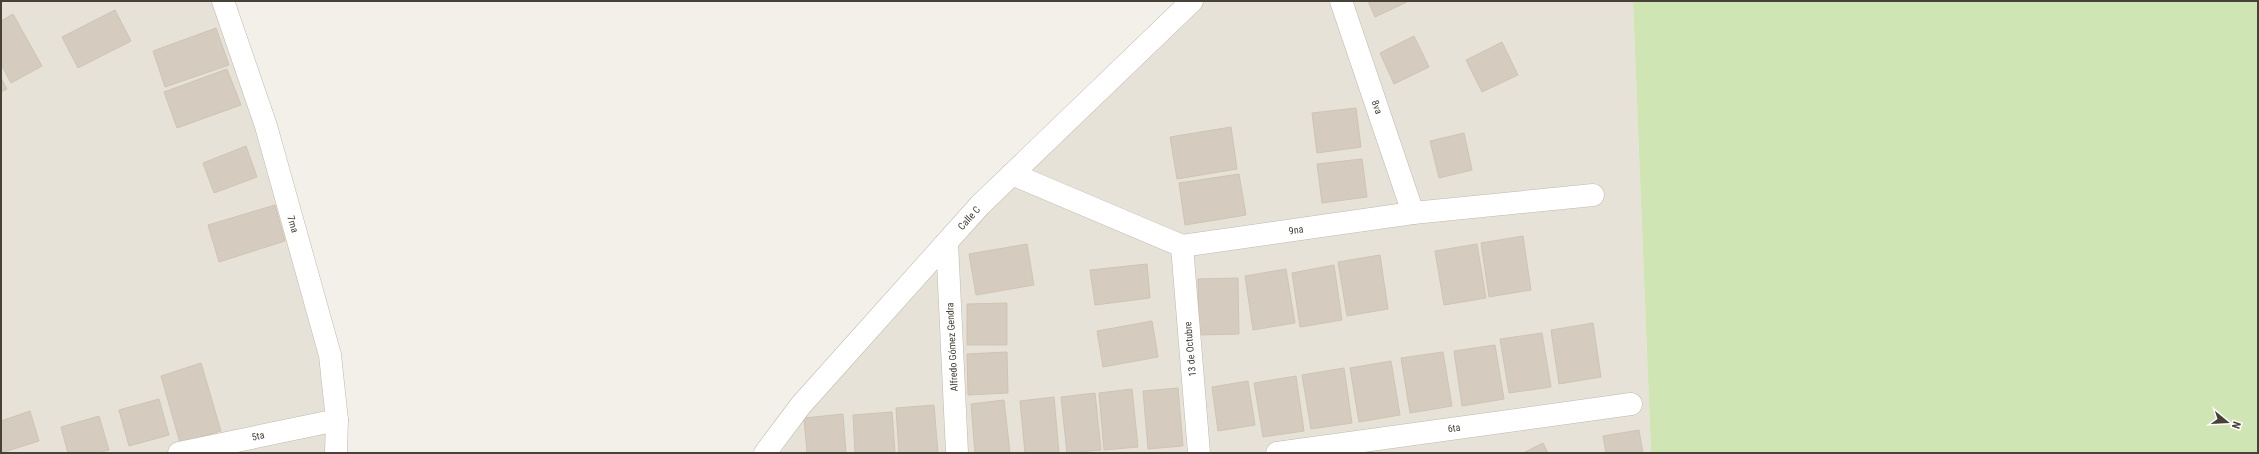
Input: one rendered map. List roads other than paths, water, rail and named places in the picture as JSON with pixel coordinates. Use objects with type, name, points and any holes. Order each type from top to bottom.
[{"type":"street","name":"7ma","points":[[223,1],[266,126],[328,348],[337,420],[336,453]]},
{"type":"street","name":"Calle C","points":[[765,453],[801,406],[947,242],[1012,174],[1192,1]]},
{"type":"street","name":"8va","points":[[1341,1],[1413,213]]},
{"type":"street","points":[[1012,174],[1182,246]]},
{"type":"street","name":"9na","points":[[1182,246],[1413,213],[1593,195]]},
{"type":"street","name":"Alfredo Gómez Gendra","points":[[947,242],[957,453]]},
{"type":"street","name":"13 de Octubre","points":[[1182,246],[1199,453]]},
{"type":"street","name":"6ta","points":[[1277,453],[1631,404]]},
{"type":"street","name":"5ta","points":[[179,453],[337,420]]}]
